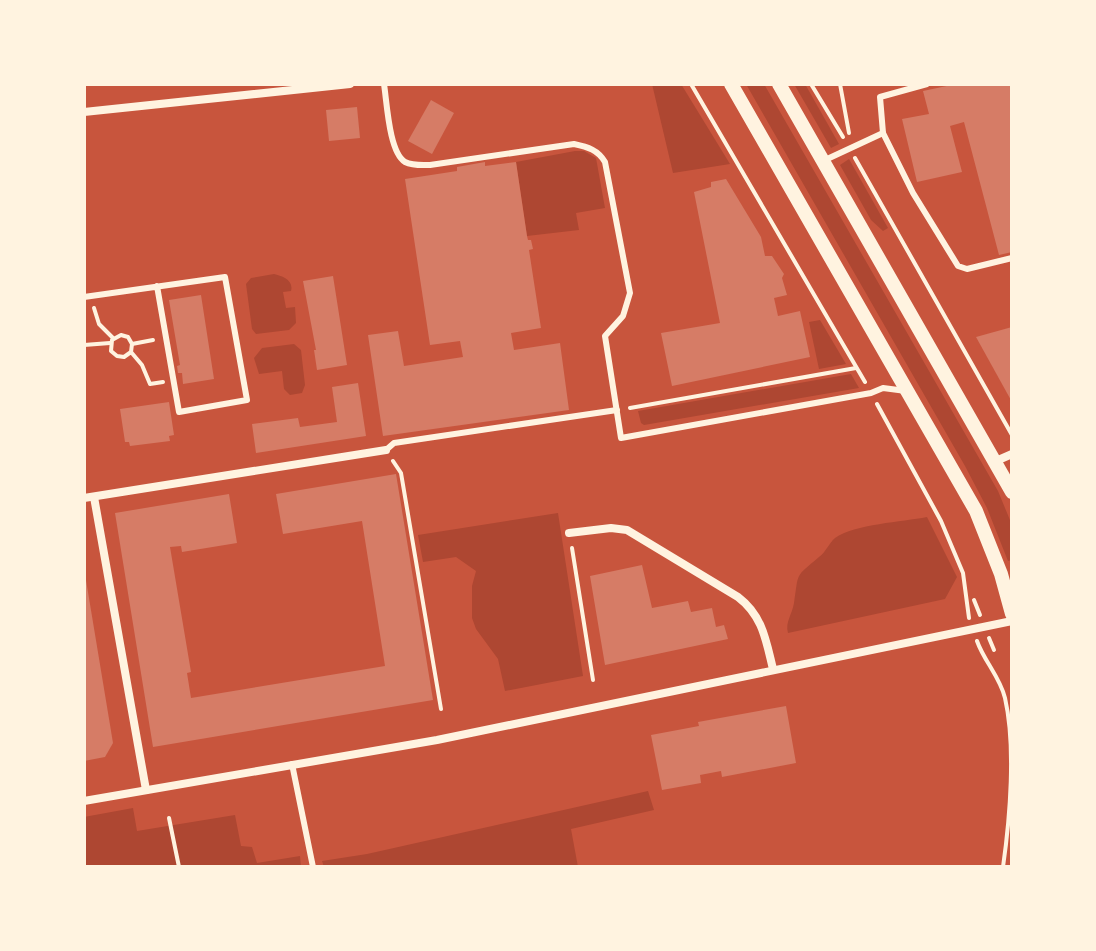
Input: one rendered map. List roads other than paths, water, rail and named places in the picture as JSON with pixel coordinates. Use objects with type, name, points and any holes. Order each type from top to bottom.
[{"type":"street","points":[[84,112],[350,84]]},
{"type":"street","points":[[731,84],[976,511],[1001,574],[1012,614]]},
{"type":"street","points":[[779,84],[1012,492]]},
{"type":"street","points":[[84,498],[386,450]]},
{"type":"street","points":[[996,461],[1012,454]]},
{"type":"street","points":[[94,497],[146,790]]},
{"type":"street","points":[[569,533],[611,528],[627,530],[738,597],[758,616],[773,669]]},
{"type":"street","points":[[84,801],[604,708],[773,669],[1012,621]]},
{"type":"lane","points":[[384,84],[395,153],[414,165],[574,144],[590,148],[601,156],[605,162],[630,293],[623,316],[605,336],[621,438],[871,393],[883,388],[906,391]]},
{"type":"lane","points":[[927,84],[880,97],[883,133],[913,193],[958,266],[967,269],[1012,258]]},
{"type":"lane","points":[[824,161],[883,133]]},
{"type":"lane","points":[[84,297],[157,286],[225,277],[247,400],[179,412],[157,286]]},
{"type":"lane","points":[[386,450],[394,443],[617,410]]},
{"type":"lane","points":[[292,764],[313,867]]}]
